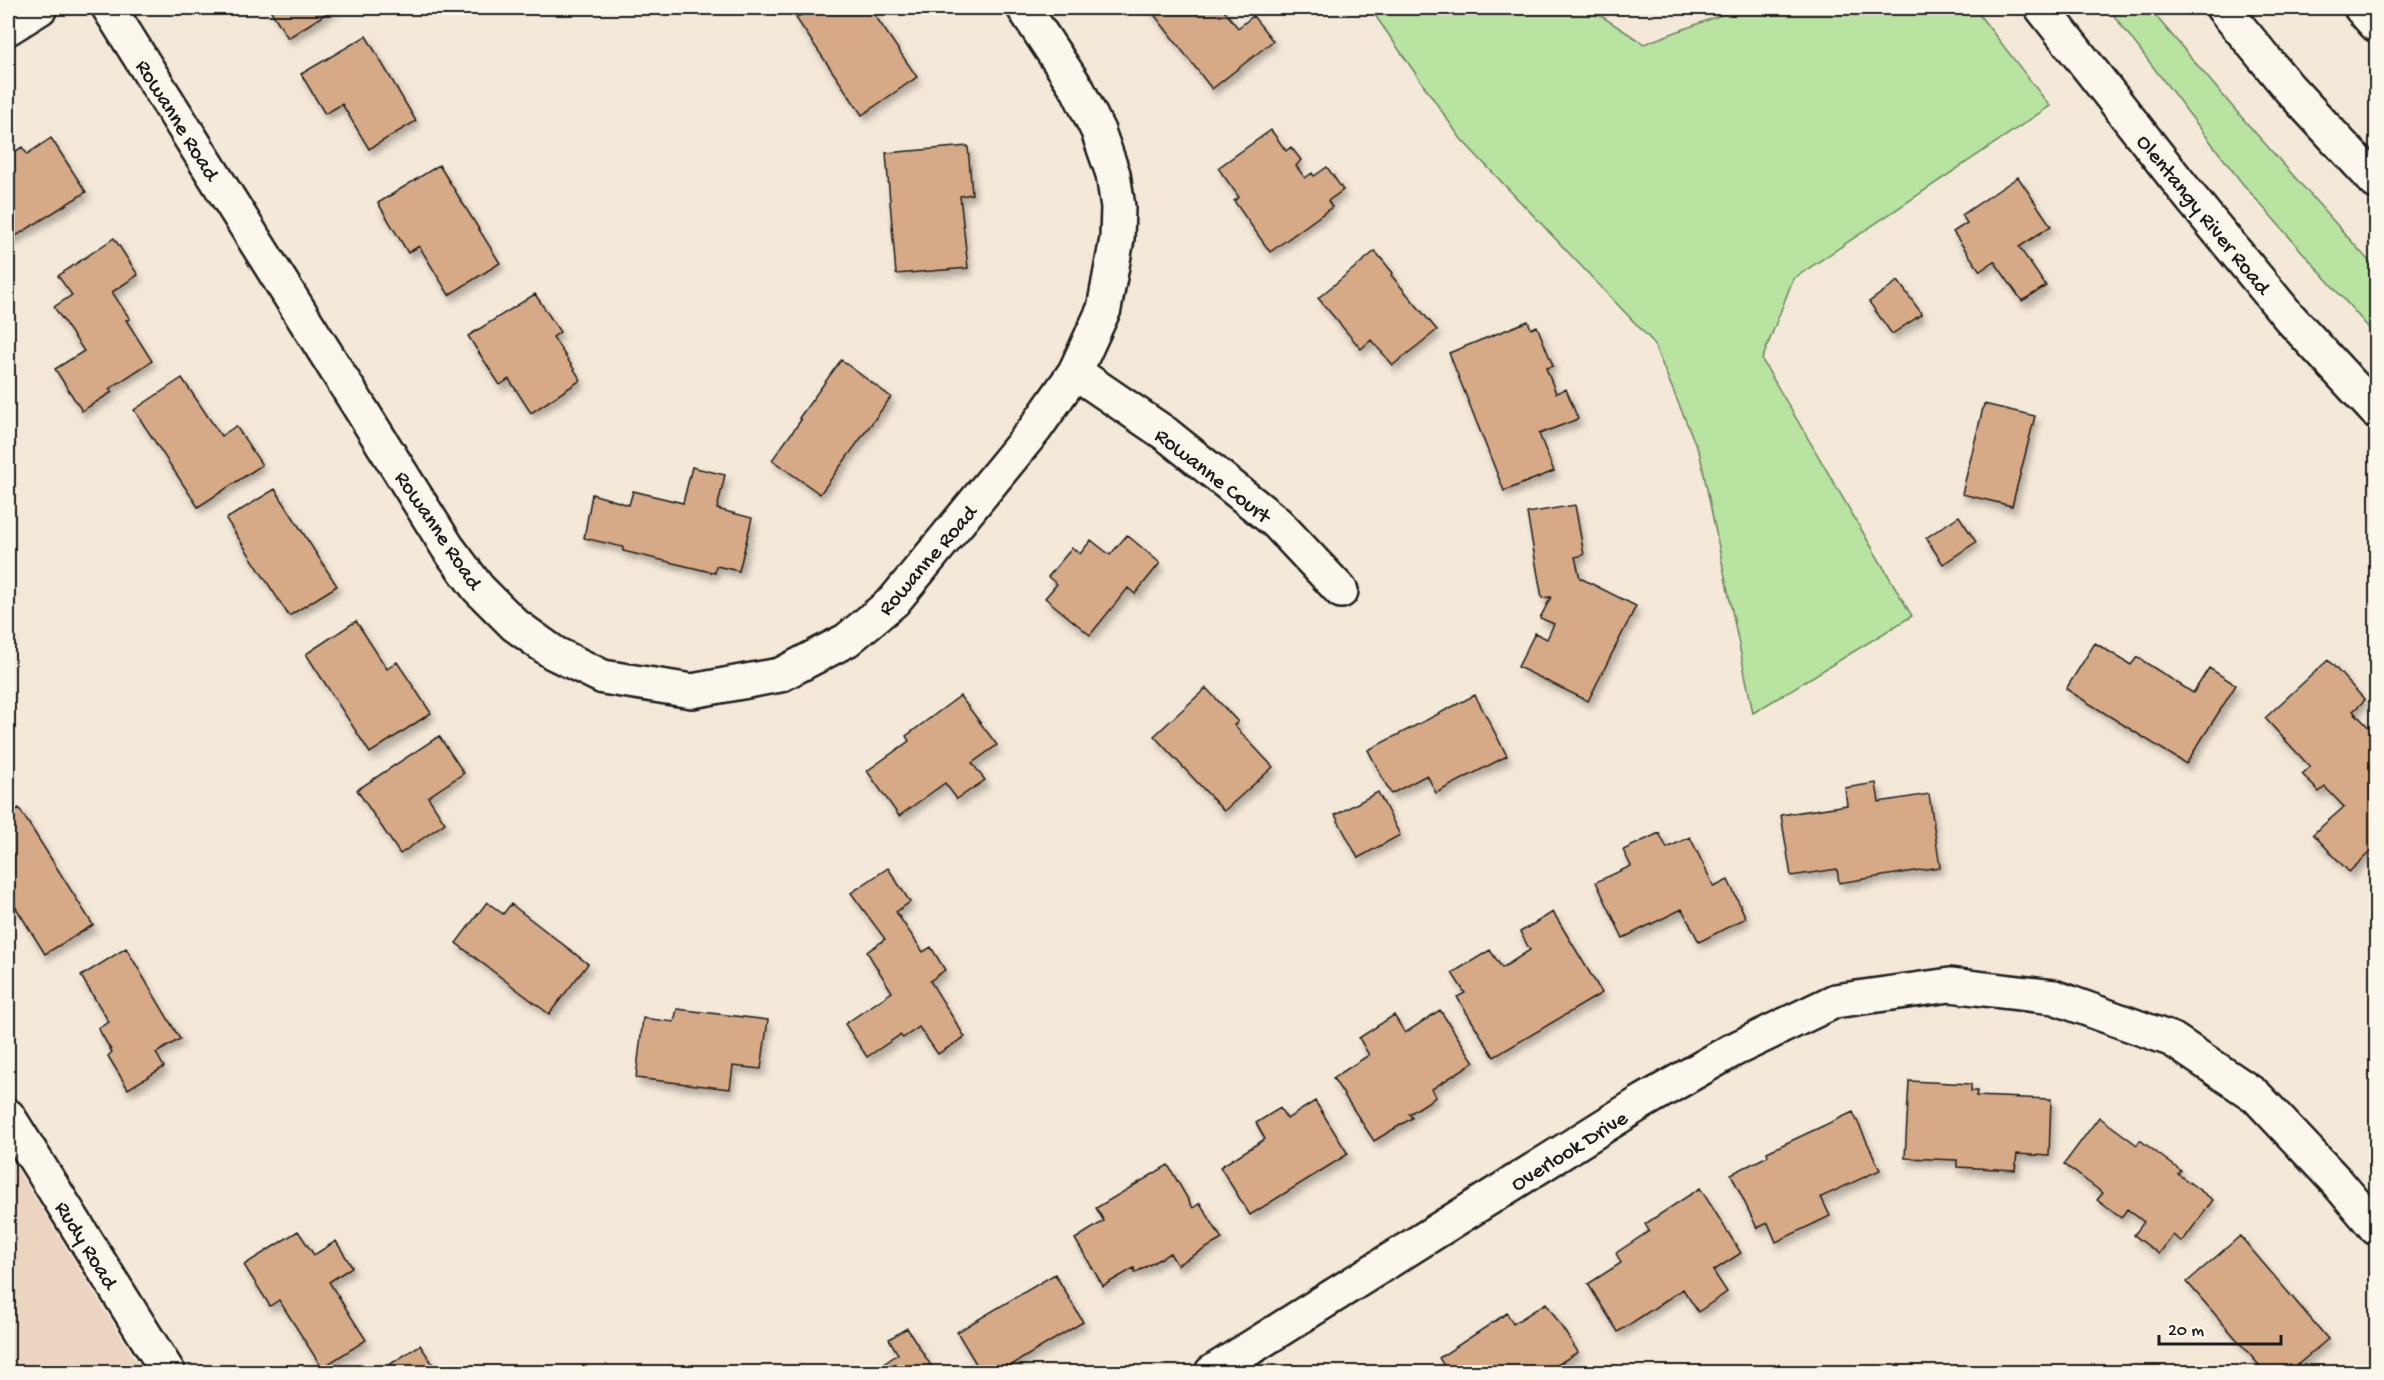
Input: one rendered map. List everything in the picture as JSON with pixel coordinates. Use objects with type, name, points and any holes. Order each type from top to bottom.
[{"type":"main road","points":[[8,28],[40,8]]},
{"type":"main road","name":"Rowanne Road","points":[[109,8],[448,548],[478,588],[514,625],[554,653],[603,677],[692,691],[780,675],[847,640],[894,601],[1035,429],[1074,372],[1104,309],[1117,240],[1118,207],[1113,174],[1098,130],[1078,90],[1024,8]]},
{"type":"main road","name":"Olentangy River Road","points":[[2042,8],[2191,198],[2289,317],[2376,411]]},
{"type":"main road","points":[[2223,8],[2289,88],[2376,182]]},
{"type":"main road","points":[[2361,8],[2376,25]]},
{"type":"main road","name":"Rowanne Court","points":[[1074,372],[1166,434],[1277,524],[1341,591]]},
{"type":"main road","name":"Overlook Drive","points":[[1212,1372],[1638,1104],[1731,1051],[1836,1001],[1950,985],[2054,997],[2173,1040],[2256,1096],[2337,1182],[2376,1228]]},
{"type":"main road","name":"Rudy Road","points":[[8,1116],[168,1372]]},
{"type":"shaded area","points":[[8,1154],[143,1372],[8,1372]]},
{"type":"green space","points":[[1370,8],[1589,8],[1644,44],[1740,8],[1974,8],[2050,106],[1793,279],[1762,360],[1912,616],[1753,713],[1700,455],[1653,342],[1461,139]]},
{"type":"green space","points":[[2108,8],[2149,8],[2237,112],[2376,269],[2376,336],[2242,183]]},
{"type":"building","points":[[269,8],[335,8],[288,38]]},
{"type":"building","points":[[812,8],[870,8],[917,77],[862,115],[796,18]]},
{"type":"building","points":[[1149,8],[1222,8],[1238,28],[1253,16],[1273,41],[1212,89]]},
{"type":"building","points":[[366,36],[416,121],[369,149],[342,104],[325,114],[301,74]]},
{"type":"building","points":[[1271,130],[1286,151],[1291,147],[1301,160],[1296,166],[1305,178],[1312,173],[1314,176],[1327,167],[1343,190],[1328,201],[1332,207],[1270,252],[1234,201],[1239,197],[1218,168]]},
{"type":"building","points":[[51,138],[86,192],[8,241],[8,156],[22,147],[27,154]]},
{"type":"building","points":[[968,146],[972,194],[960,196],[968,268],[896,274],[886,153]]},
{"type":"building","points":[[439,165],[500,263],[449,295],[419,246],[408,253],[378,203]]},
{"type":"building","points":[[2018,177],[2051,226],[2019,247],[2046,286],[2022,301],[1994,261],[1980,271],[1953,232],[1967,223],[1962,215]]},
{"type":"building","points":[[114,238],[138,275],[112,292],[130,319],[126,320],[152,361],[109,389],[112,392],[82,411],[55,369],[84,351],[54,307],[72,295],[58,276]]},
{"type":"building","points":[[1375,251],[1393,273],[1391,275],[1437,330],[1393,365],[1371,340],[1361,349],[1318,298]]},
{"type":"building","points":[[1898,281],[1922,314],[1892,334],[1869,302]]},
{"type":"building","points":[[535,294],[560,332],[553,337],[581,380],[531,413],[509,379],[500,385],[468,336]]},
{"type":"building","points":[[1528,321],[1531,329],[1537,326],[1553,366],[1546,368],[1556,393],[1566,389],[1578,419],[1539,434],[1554,471],[1504,491],[1449,353]]},
{"type":"building","points":[[841,360],[891,397],[820,494],[772,460]]},
{"type":"building","points":[[182,378],[221,436],[236,426],[262,465],[198,507],[134,410]]},
{"type":"building","points":[[1984,404],[2035,416],[2012,506],[1962,494]]},
{"type":"building","points":[[692,467],[725,475],[717,509],[752,518],[739,571],[716,566],[715,573],[623,551],[623,547],[584,538],[592,494],[629,505],[633,491],[683,503]]},
{"type":"building","points":[[275,489],[337,586],[289,616],[226,519]]},
{"type":"building","points":[[1575,505],[1584,555],[1575,557],[1580,578],[1636,606],[1588,701],[1518,667],[1535,633],[1547,639],[1554,624],[1540,618],[1551,597],[1542,598],[1527,513]]},
{"type":"building","points":[[1959,516],[1976,542],[1943,564],[1926,538]]},
{"type":"building","points":[[1127,535],[1160,563],[1135,594],[1128,588],[1090,635],[1045,598],[1057,584],[1048,577],[1072,548],[1080,554],[1091,540],[1110,555]]},
{"type":"building","points":[[356,621],[387,669],[397,662],[431,713],[370,753],[306,654]]},
{"type":"building","points":[[2095,643],[2131,665],[2137,657],[2193,693],[2209,668],[2236,685],[2186,764],[2066,689]]},
{"type":"building","points":[[2328,660],[2365,700],[2353,711],[2376,735],[2376,846],[2349,872],[2313,834],[2344,807],[2325,787],[2319,792],[2302,774],[2310,767],[2265,718]]},
{"type":"building","points":[[1206,688],[1238,722],[1234,725],[1273,767],[1224,811],[1154,736]]},
{"type":"building","points":[[1475,695],[1507,756],[1436,793],[1427,775],[1391,794],[1368,750]]},
{"type":"building","points":[[960,696],[997,745],[972,763],[985,780],[957,799],[945,783],[899,816],[867,771],[909,741],[906,736]]},
{"type":"building","points":[[439,736],[464,773],[428,797],[445,823],[400,854],[357,790]]},
{"type":"building","points":[[1876,783],[1879,802],[1929,794],[1940,867],[1839,883],[1837,869],[1791,876],[1781,815],[1847,805],[1845,788]]},
{"type":"building","points":[[1378,792],[1400,835],[1358,858],[1335,815]]},
{"type":"building","points":[[19,808],[93,925],[45,954],[8,895],[8,815]]},
{"type":"building","points":[[1659,833],[1667,848],[1690,837],[1714,887],[1728,880],[1746,918],[1699,942],[1682,909],[1623,938],[1596,882],[1631,866],[1623,850]]},
{"type":"building","points":[[888,868],[910,902],[896,912],[923,952],[931,947],[945,970],[930,981],[965,1037],[938,1054],[919,1027],[903,1038],[900,1035],[867,1057],[845,1024],[892,992],[867,952],[885,939],[851,893]]},
{"type":"building","points":[[487,902],[503,914],[511,904],[588,964],[549,1014],[456,943]]},
{"type":"building","points":[[1553,912],[1602,993],[1494,1057],[1457,997],[1465,993],[1452,973],[1490,950],[1502,968],[1530,950],[1520,932]]},
{"type":"building","points":[[126,948],[180,1039],[156,1053],[164,1067],[128,1089],[108,1056],[112,1052],[98,1028],[109,1022],[81,976]]},
{"type":"building","points":[[677,1009],[768,1020],[761,1069],[733,1066],[730,1089],[636,1078],[643,1018],[674,1022]]},
{"type":"building","points":[[1440,1010],[1474,1062],[1432,1089],[1436,1097],[1409,1114],[1412,1118],[1374,1141],[1333,1078],[1369,1055],[1359,1038],[1394,1015],[1405,1033]]},
{"type":"building","points":[[1909,1081],[1971,1084],[1971,1091],[1977,1091],[1976,1096],[2051,1099],[2049,1156],[2017,1154],[2015,1170],[1957,1167],[1957,1160],[1905,1158]]},
{"type":"building","points":[[1315,1101],[1348,1154],[1250,1215],[1220,1167],[1265,1139],[1256,1123],[1280,1108],[1287,1119]]},
{"type":"building","points":[[1853,1112],[1880,1170],[1821,1197],[1830,1216],[1776,1242],[1768,1223],[1757,1228],[1731,1174],[1768,1156],[1767,1152]]},
{"type":"building","points":[[2099,1117],[2137,1145],[2140,1140],[2181,1171],[2178,1174],[2213,1200],[2182,1242],[2173,1235],[2159,1254],[2134,1235],[2144,1222],[2127,1209],[2121,1218],[2097,1200],[2103,1193],[2064,1164]]},
{"type":"building","points":[[1168,1165],[1193,1208],[1200,1203],[1222,1239],[1177,1265],[1170,1253],[1135,1273],[1134,1268],[1103,1286],[1075,1239],[1104,1221],[1096,1208]]},
{"type":"building","points":[[1700,1188],[1741,1253],[1713,1271],[1727,1292],[1698,1312],[1683,1289],[1618,1332],[1588,1284],[1621,1263],[1616,1253],[1649,1231],[1645,1224]]},
{"type":"building","points":[[298,1231],[314,1255],[336,1241],[352,1267],[329,1282],[366,1340],[322,1368],[279,1300],[270,1306],[244,1265]]},
{"type":"building","points":[[2240,1236],[2328,1339],[2289,1372],[2265,1372],[2187,1282]]},
{"type":"building","points":[[1055,1274],[1083,1322],[1000,1372],[981,1372],[957,1332]]},
{"type":"building","points":[[1546,1303],[1578,1352],[1546,1372],[1448,1372],[1439,1358],[1507,1313],[1513,1324]]},
{"type":"building","points":[[907,1328],[935,1372],[875,1372],[898,1354],[889,1339]]},
{"type":"building","points":[[420,1345],[438,1372],[378,1372]]}]
